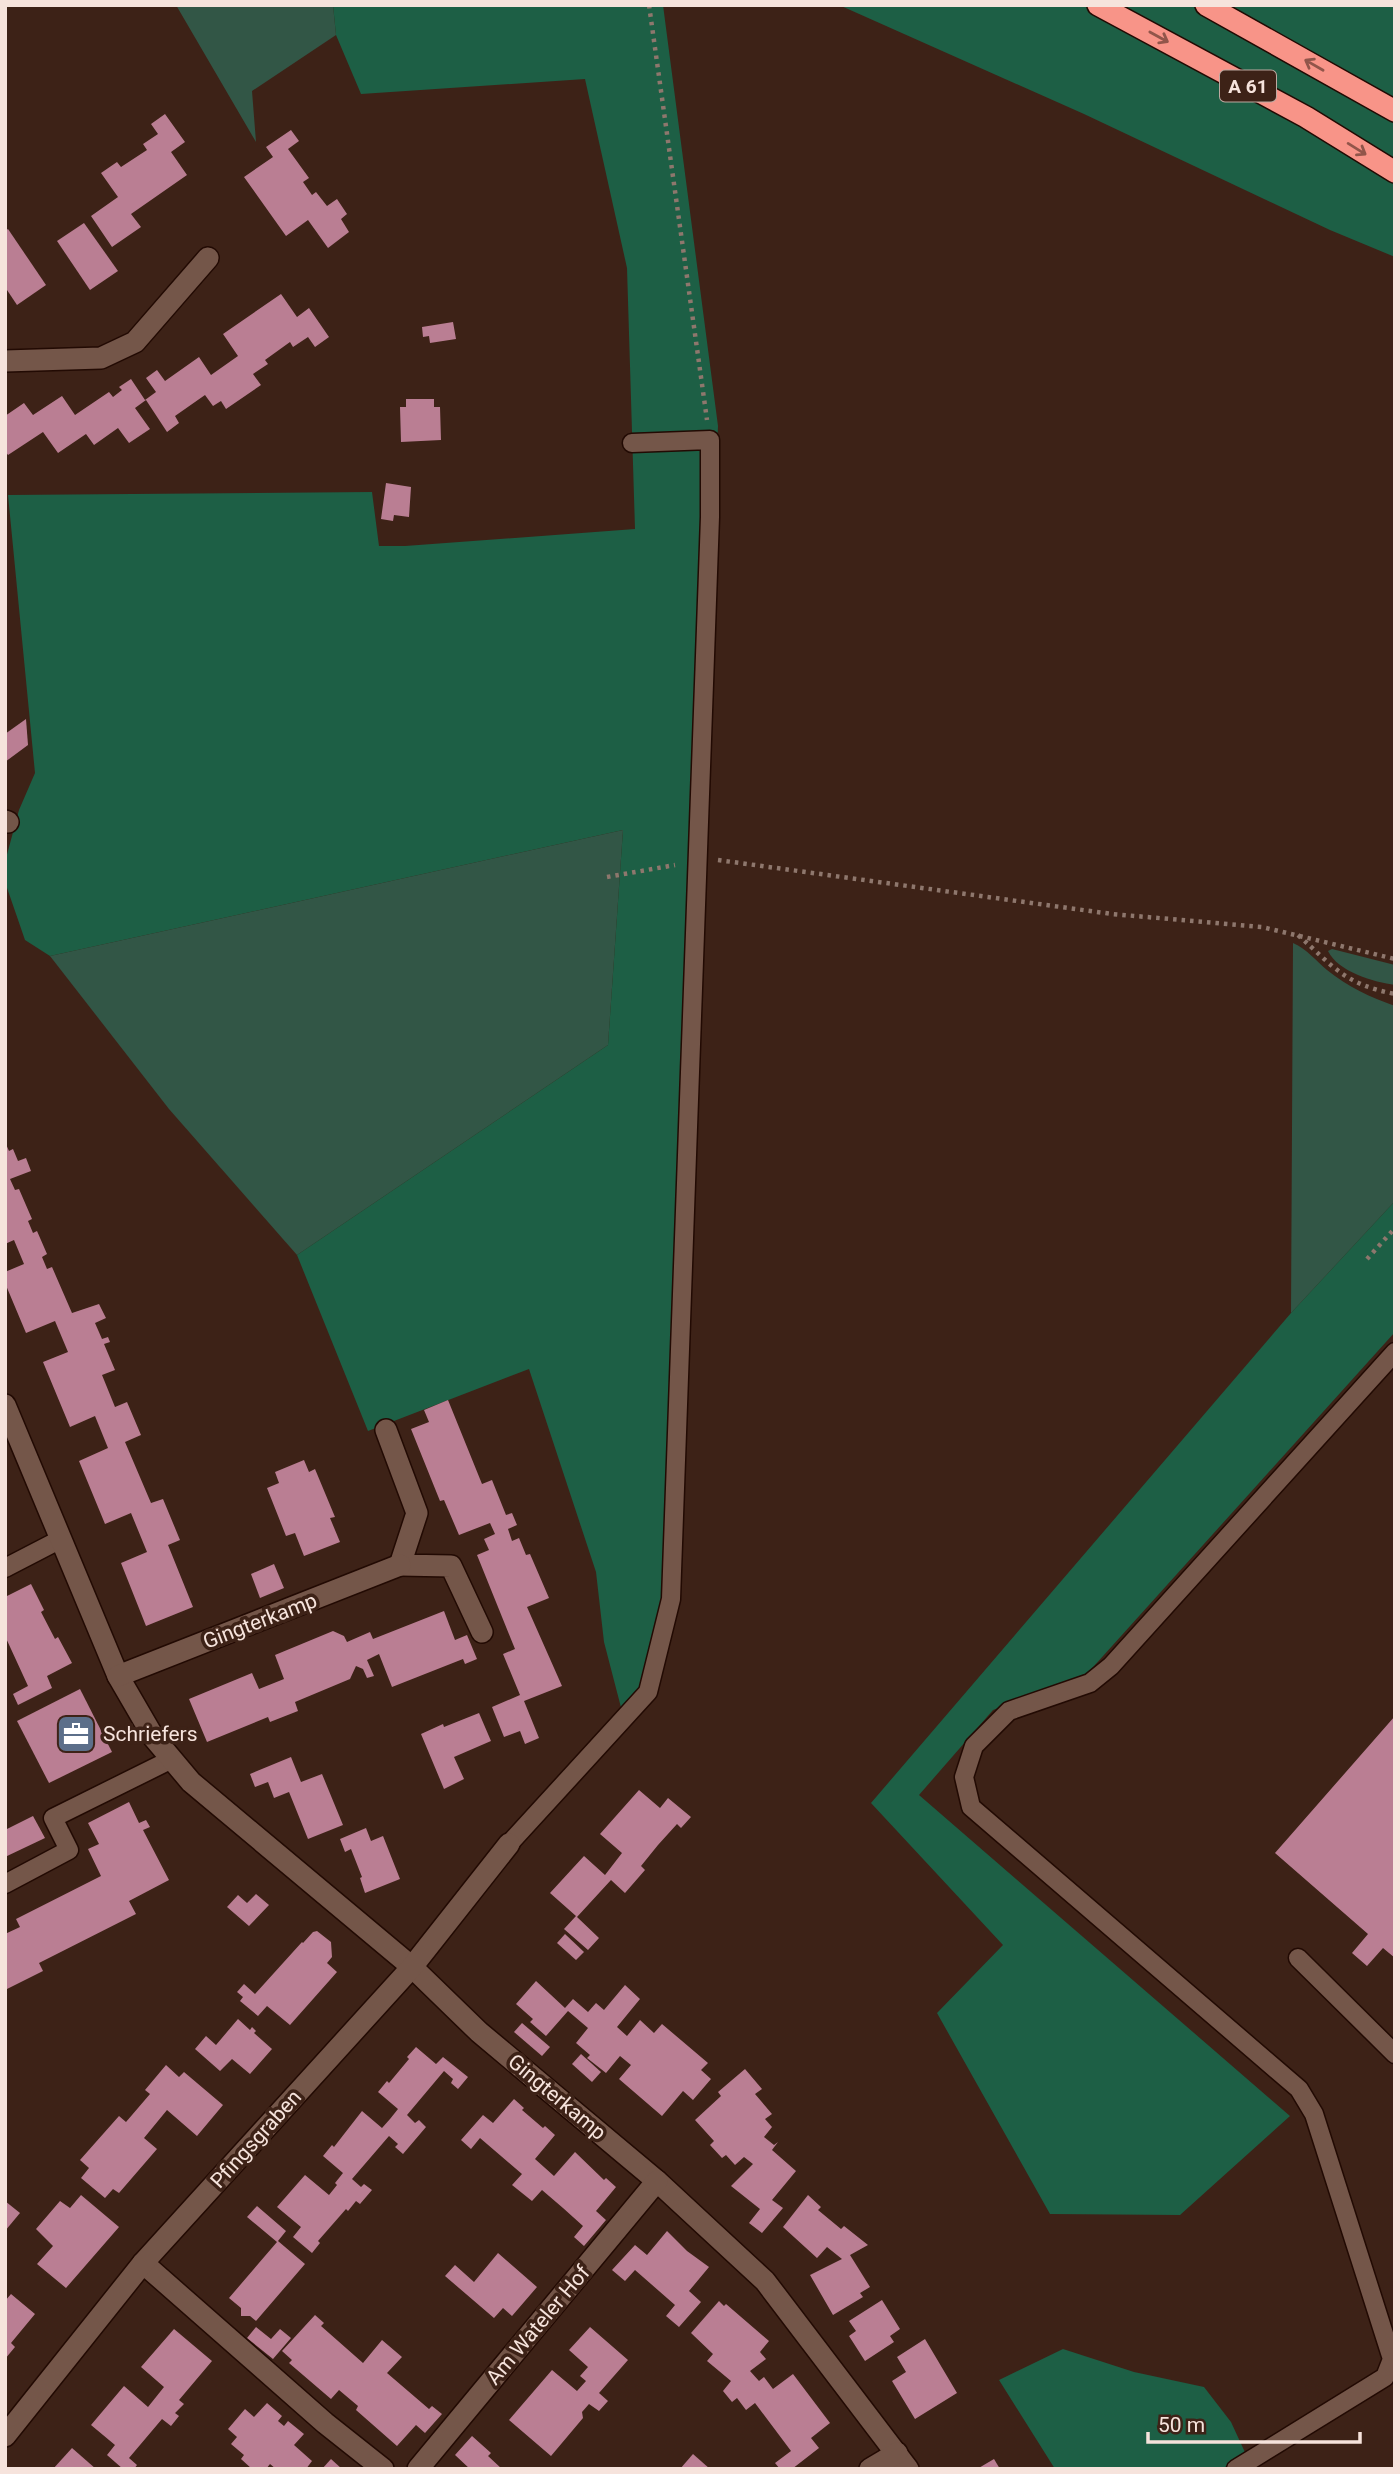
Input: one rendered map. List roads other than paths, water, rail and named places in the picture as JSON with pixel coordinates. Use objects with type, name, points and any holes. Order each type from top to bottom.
[{"type":"highway","name":"A 61","points":[[1098,5],[1306,117],[1395,172]]},
{"type":"highway","name":"A 61","points":[[1206,5],[1395,111]]},
{"type":"street","points":[[5,361],[101,358],[135,342],[208,258]]},
{"type":"street","name":"Gingterkamp","points":[[5,1405],[118,1676],[154,1738],[191,1782],[412,1968],[479,2032],[657,2181],[765,2281],[902,2461]]},
{"type":"street","points":[[386,1430],[417,1513],[400,1565]]},
{"type":"street","name":"Gingterkamp","points":[[118,1676],[400,1565],[451,1566],[482,1632]]},
{"type":"street","name":"Pfingsgraben","points":[[5,2436],[143,2263],[412,1968],[509,1844]]},
{"type":"street","name":"Am Wateler Hof","points":[[418,2469],[657,2181]]},
{"type":"street","points":[[143,2263],[325,2423],[383,2469]]},
{"type":"street","points":[[870,2469],[902,2461]]},
{"type":"lane","points":[[509,1844],[648,1692],[671,1599],[710,517],[709,440],[632,443]]},
{"type":"lane","points":[[1236,2469],[1385,2377],[1392,2359],[1314,2115],[1299,2089],[971,1807],[964,1777],[974,1746],[1009,1711],[1090,1683],[1111,1666],[1395,1352]]},
{"type":"lane","points":[[5,1568],[61,1539]]},
{"type":"lane","points":[[5,1884],[69,1850],[53,1818],[173,1759]]},
{"type":"lane","points":[[1298,1958],[1395,2054]]},
{"type":"place","name":"Schriefers","points":[[76,1734]]}]
